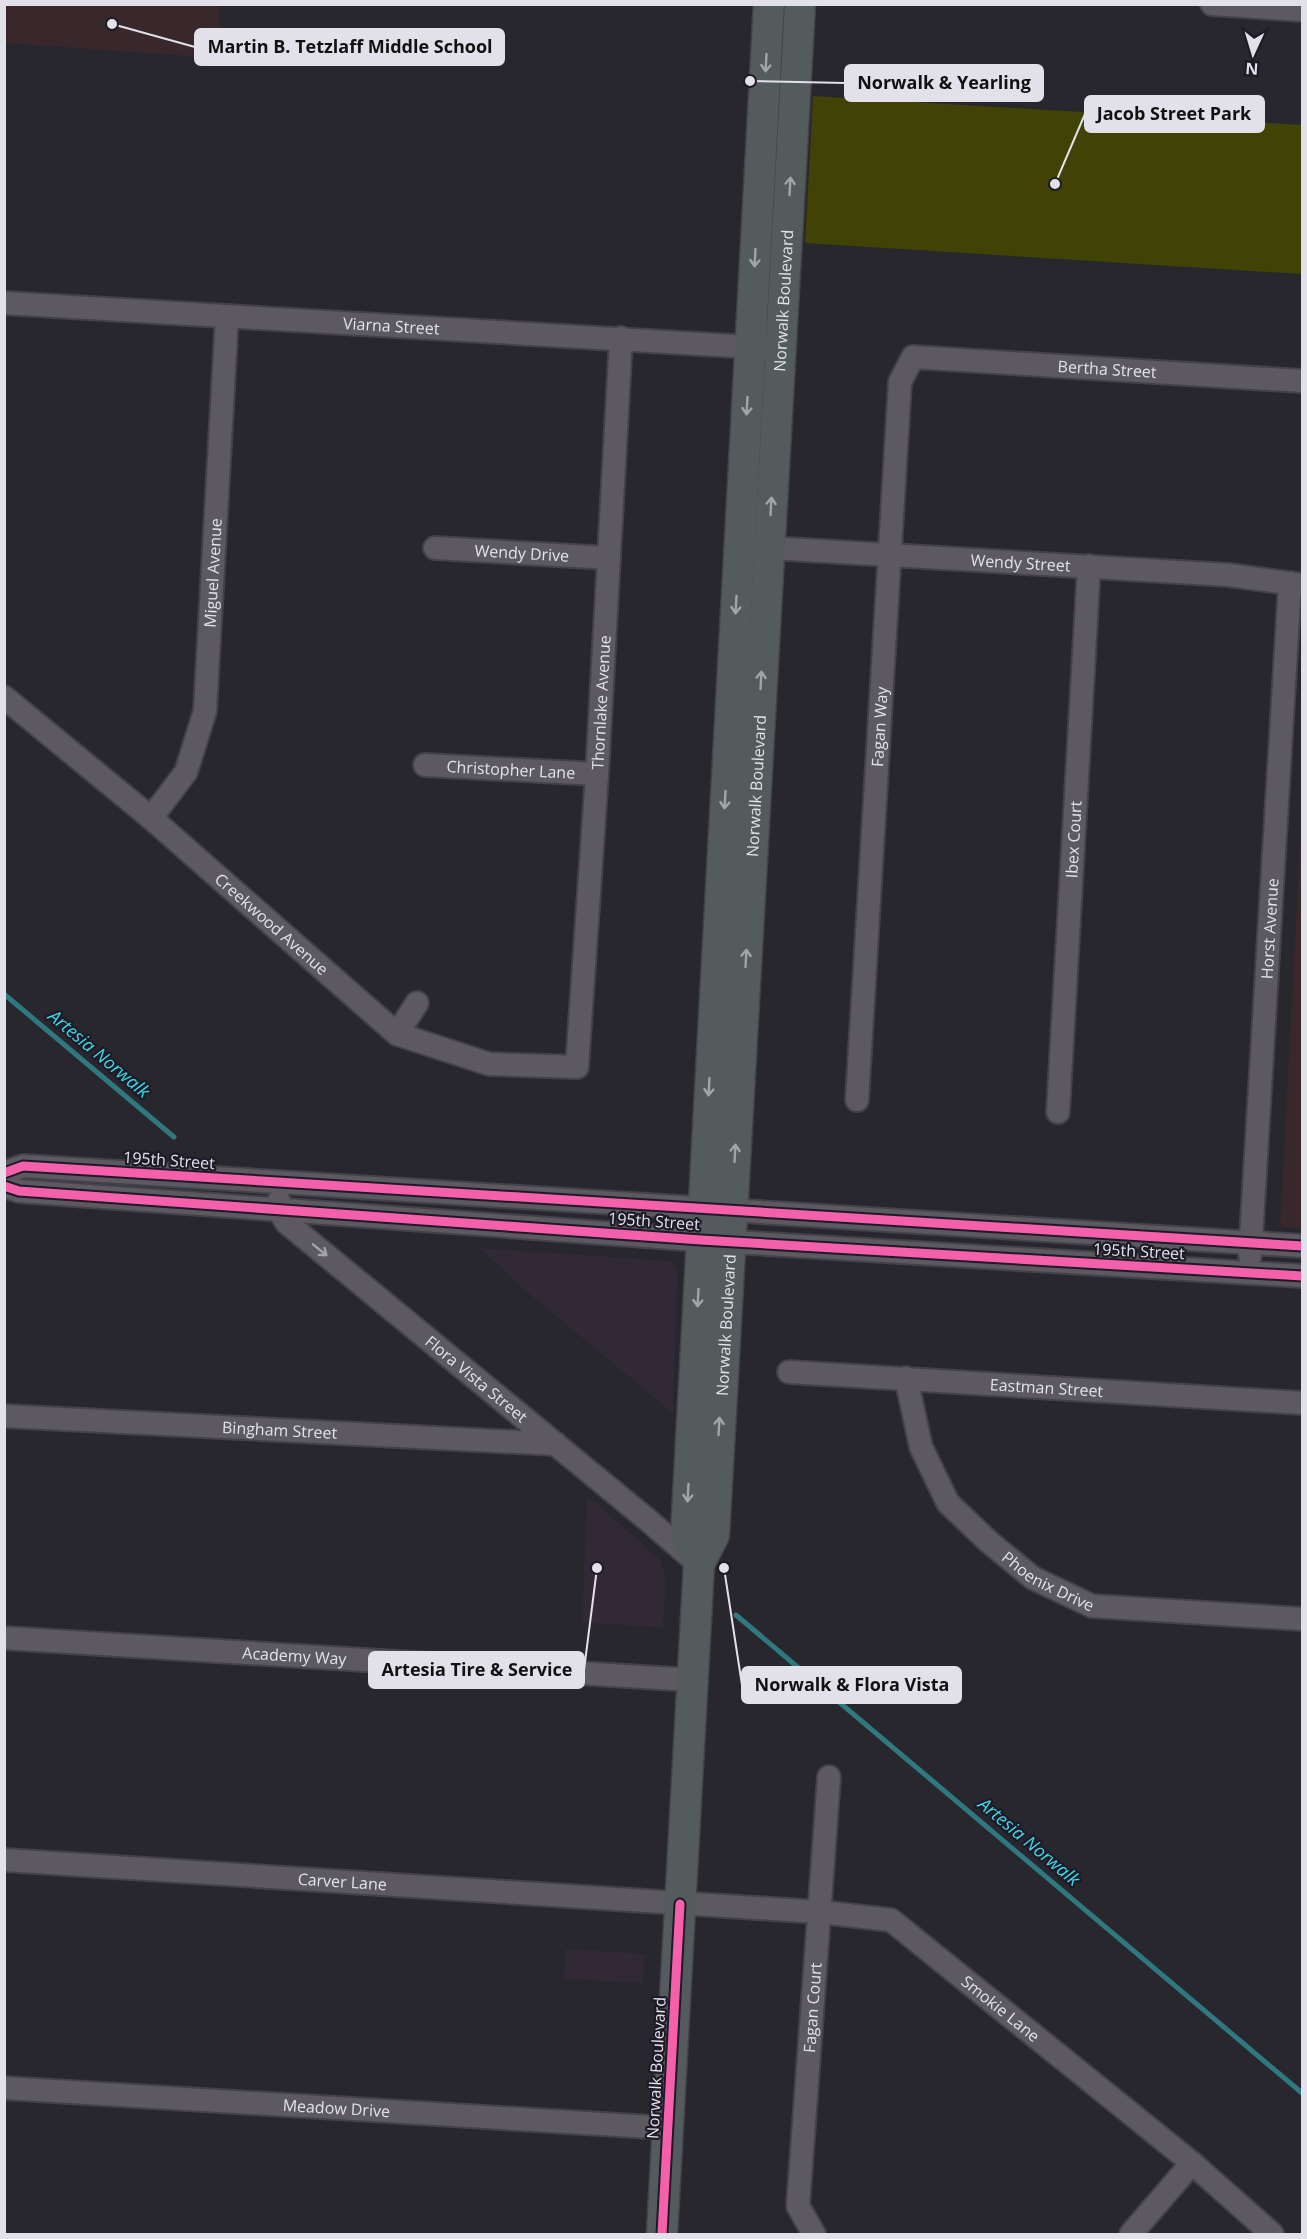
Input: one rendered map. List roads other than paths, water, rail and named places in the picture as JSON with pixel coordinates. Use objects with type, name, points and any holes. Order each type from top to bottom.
[{"type":"main road","name":"Norwalk Boulevard","points":[[717,1210],[739,546],[770,4]]},
{"type":"main road","name":"Norwalk Boulevard","points":[[662,2235],[699,1564],[714,1535],[715,1241],[769,548],[800,4]]},
{"type":"street","points":[[1212,4],[1302,10]]},
{"type":"street","name":"Viarna Street","points":[[4,303],[780,349]]},
{"type":"street","name":"Miguel Avenue","points":[[151,818],[186,772],[205,711],[227,316]]},
{"type":"street","name":"Thornlake Avenue","points":[[577,1067],[597,774],[621,338]]},
{"type":"street","name":"Bertha Street","points":[[913,357],[1302,381]]},
{"type":"street","name":"Fagan Way","points":[[857,1100],[900,382],[913,357]]},
{"type":"street","name":"Wendy Street","points":[[739,546],[1229,575],[1296,584]]},
{"type":"street","name":"Wendy Drive","points":[[435,548],[609,558]]},
{"type":"street","name":"Ibex Court","points":[[1058,1112],[1089,566]]},
{"type":"street","name":"Horst Avenue","points":[[1249,1273],[1296,584]]},
{"type":"street","name":"Creekwood Avenue","points":[[4,697],[151,818],[397,1034],[489,1064],[577,1067]]},
{"type":"street","name":"Christopher Lane","points":[[425,765],[597,774]]},
{"type":"street","points":[[397,1034],[417,1003]]},
{"type":"street","name":"195th Street","points":[[4,1173],[23,1166],[1302,1246]]},
{"type":"street","points":[[278,1209],[280,1182]]},
{"type":"street","name":"195th Street","points":[[4,1186],[19,1191],[715,1241],[1302,1276]]},
{"type":"street","name":"Flora Vista Street","points":[[278,1209],[287,1223],[699,1564]]},
{"type":"street","name":"Eastman Street","points":[[789,1372],[1302,1403]]},
{"type":"street","name":"Phoenix Drive","points":[[906,1378],[921,1446],[948,1503],[989,1542],[1033,1578],[1092,1606],[1302,1619]]},
{"type":"street","name":"Bingham Street","points":[[4,1416],[556,1444]]},
{"type":"street","name":"Academy Way","points":[[4,1638],[693,1680]]},
{"type":"street","name":"Fagan Court","points":[[814,2235],[798,2206],[829,1777]]},
{"type":"street","name":"Carver Lane","points":[[4,1860],[680,1904]]},
{"type":"street","name":"Smokie Lane","points":[[680,1904],[820,1912],[891,1920],[1192,2163],[1272,2235]]},
{"type":"street","name":"Meadow Drive","points":[[4,2088],[668,2128]]},
{"type":"street","points":[[1131,2235],[1192,2163]]},
{"type":"waterway","name":"Artesia Norwalk","points":[[4,994],[174,1137]]},
{"type":"waterway","name":"Artesia Norwalk","points":[[736,1615],[1302,2093]]},
{"type":"place","name":"Martin B. Tetzlaff Middle School","points":[[112,24]]},
{"type":"place","name":"Norwalk & Yearling","points":[[750,81]]},
{"type":"place","name":"Jacob Street Park","points":[[1055,184]]},
{"type":"place","name":"Artesia Tire & Service","points":[[597,1568]]},
{"type":"place","name":"Norwalk & Flora Vista","points":[[724,1568]]}]
